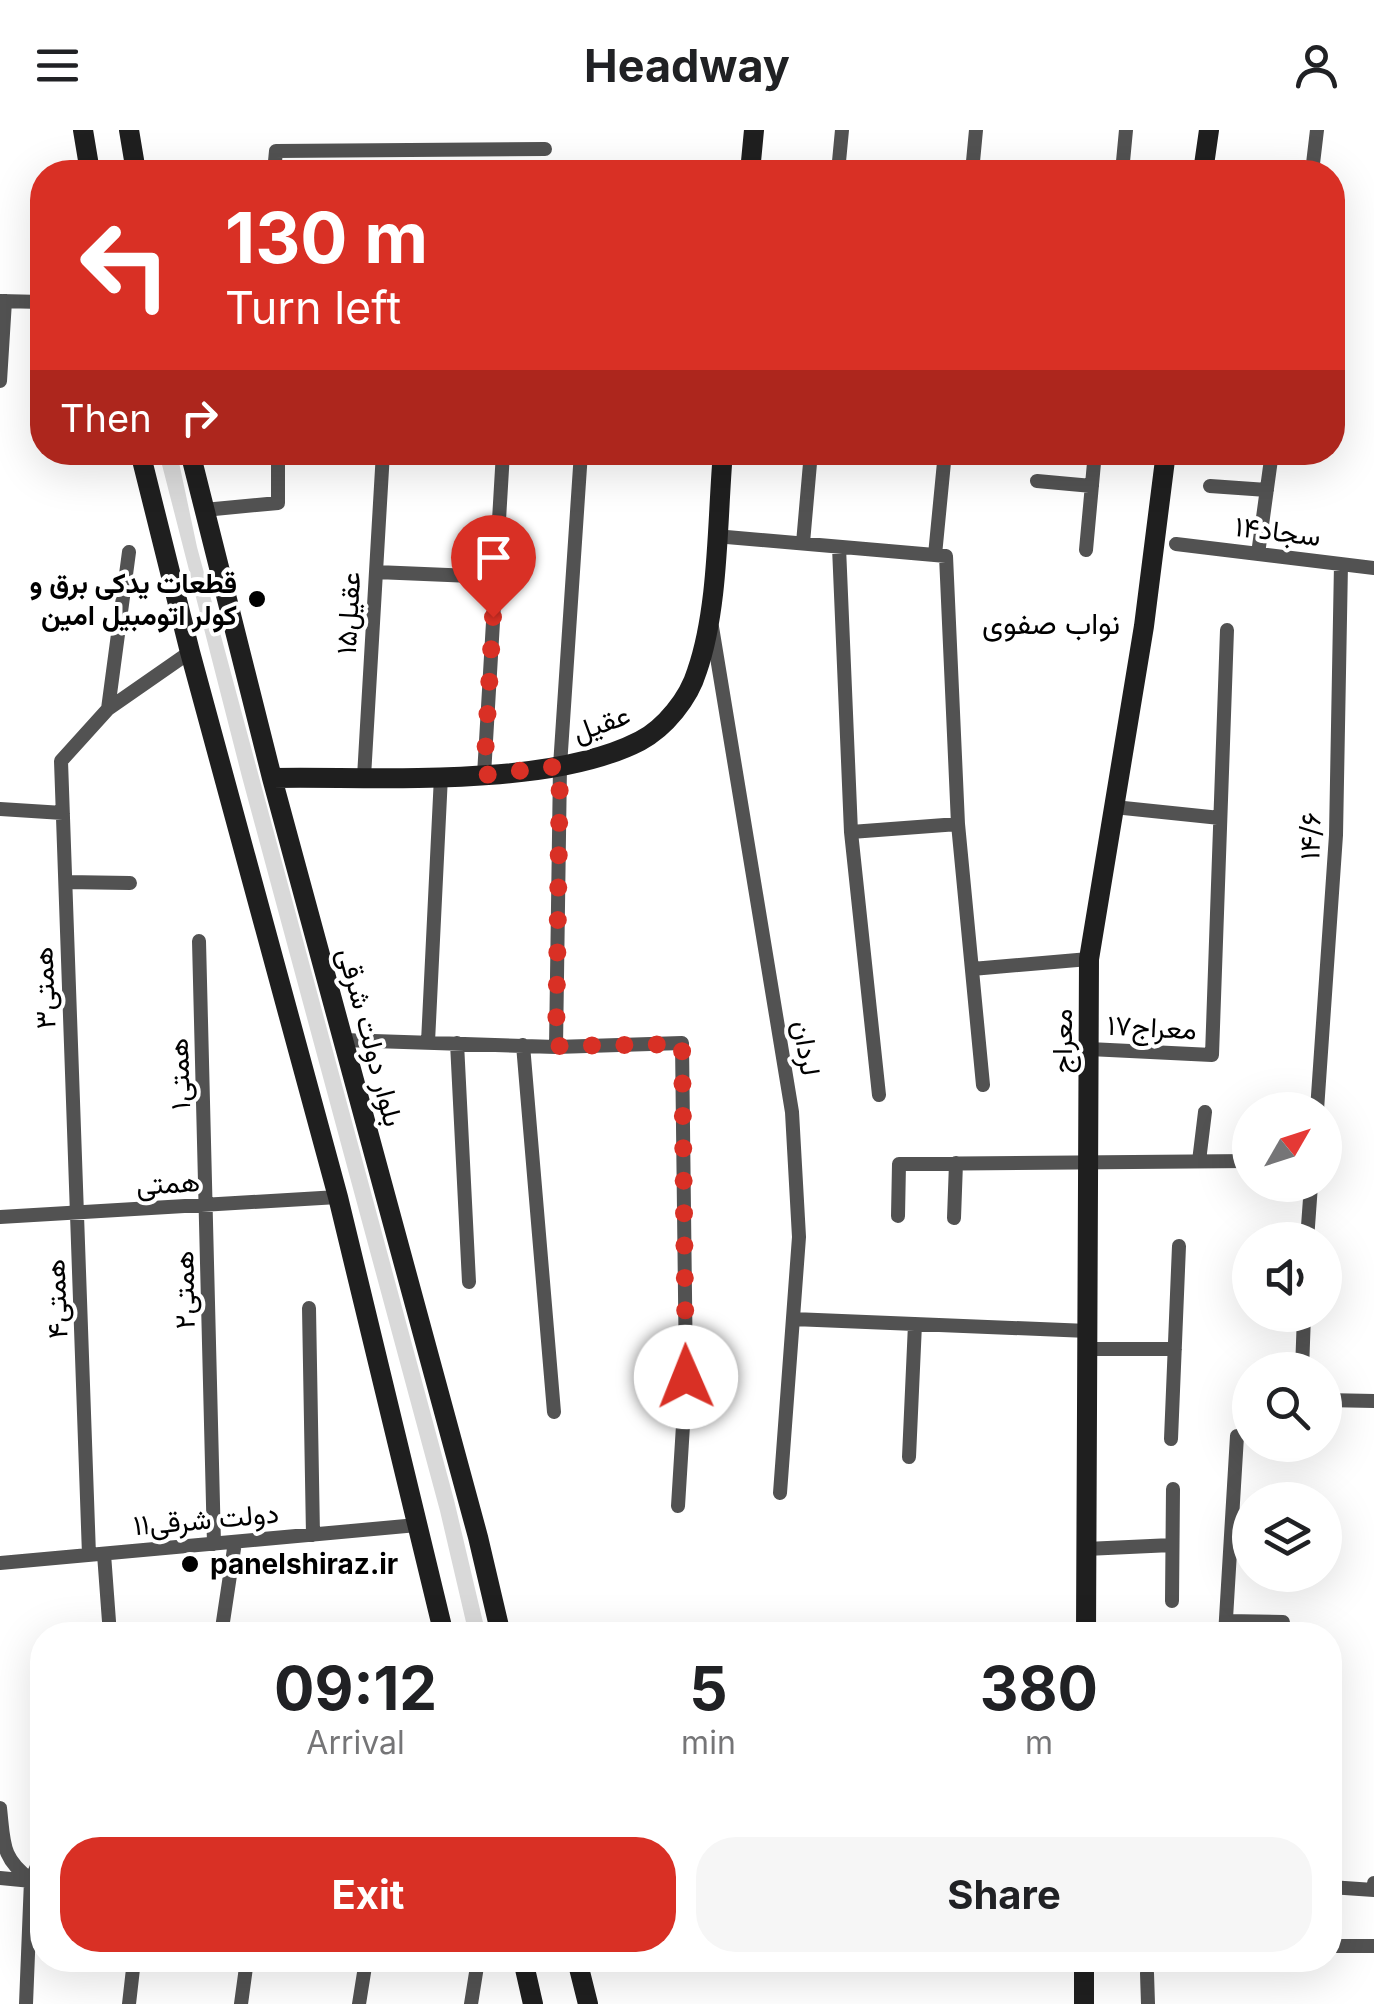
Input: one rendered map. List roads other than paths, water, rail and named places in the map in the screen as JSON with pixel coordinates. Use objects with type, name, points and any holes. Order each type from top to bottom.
[{"type":"main road","points":[[83,130],[88,160]]},
{"type":"main road","points":[[128,130],[134,160]]},
{"type":"main road","points":[[751,160],[754,130]]},
{"type":"main road","points":[[1205,160],[1209,130]]},
{"type":"main road","points":[[143,465],[338,1197],[441,1622]]},
{"type":"main road","name":"بلوار دولت شرقی","points":[[193,465],[272,778],[498,1622]]},
{"type":"main road","name":"عقیل","points":[[272,778],[484,775],[560,766],[615,752],[644,739],[665,722],[697,674],[710,615],[722,465]]},
{"type":"main road","name":"معراج","points":[[1086,1622],[1089,959],[1144,626],[1164,465]]},
{"type":"main road","points":[[522,1972],[532,2004]]},
{"type":"main road","points":[[580,1972],[588,2004]]},
{"type":"main road","points":[[1084,1972],[1084,2004]]},
{"type":"street","points":[[477,150],[478,130]]},
{"type":"street","points":[[839,160],[842,130]]},
{"type":"street","points":[[973,160],[976,130]]},
{"type":"street","points":[[1123,160],[1126,130]]},
{"type":"street","points":[[1314,160],[1318,130]]},
{"type":"street","points":[[275,160],[276,150],[544,149]]},
{"type":"street","points":[[0,381],[2,301],[30,302]]},
{"type":"street","points":[[204,510],[278,503],[278,465]]},
{"type":"street","name":"عقیل۱۵","points":[[364,777],[382,465]]},
{"type":"street","points":[[484,775],[502,465]]},
{"type":"street","points":[[556,1046],[560,766],[580,465]]},
{"type":"street","points":[[803,544],[811,465]]},
{"type":"street","points":[[935,555],[944,465]]},
{"type":"street","points":[[1086,550],[1094,465]]},
{"type":"street","points":[[1258,554],[1270,465]]},
{"type":"street","points":[[1037,481],[1092,486]]},
{"type":"street","points":[[1210,486],[1267,490]]},
{"type":"street","points":[[716,536],[946,556],[958,824],[983,1085]]},
{"type":"street","name":"۱۴سجاد","points":[[1176,544],[1374,568]]},
{"type":"street","points":[[839,547],[851,832],[879,1096]]},
{"type":"street","points":[[108,709],[129,552]]},
{"type":"street","name":"۱۴/۶","points":[[1317,1092],[1336,835],[1340,564]]},
{"type":"street","points":[[376,572],[496,578]]},
{"type":"street","name":"لردان","points":[[710,615],[792,1112],[799,1237],[780,1494]]},
{"type":"street","points":[[1114,807],[1220,818],[1227,630]]},
{"type":"street","points":[[108,709],[190,652]]},
{"type":"street","name":"۳همتی","points":[[78,1213],[61,760],[108,709]]},
{"type":"street","points":[[428,1042],[440,776]]},
{"type":"street","points":[[0,809],[63,813]]},
{"type":"street","name":"معراج۱۷","points":[[1089,1050],[1212,1055],[1220,818]]},
{"type":"street","points":[[851,832],[958,824]]},
{"type":"street","points":[[66,882],[130,883]]},
{"type":"street","name":"۱همتی","points":[[200,941],[208,1205]]},
{"type":"street","points":[[972,969],[1089,959]]},
{"type":"street","points":[[343,1040],[524,1046],[682,1044],[686,1377],[678,1506]]},
{"type":"street","points":[[457,1043],[469,1282]]},
{"type":"street","points":[[524,1046],[554,1412]]},
{"type":"street","points":[[1199,1162],[1205,1112]]},
{"type":"street","points":[[898,1216],[899,1164],[1232,1161]]},
{"type":"street","points":[[954,1218],[956,1163]]},
{"type":"street","name":"همتی","points":[[0,1218],[338,1197]]},
{"type":"street","name":"۲همتی","points":[[208,1205],[214,1544]]},
{"type":"street","name":"۴همتی","points":[[78,1213],[84,1384],[96,1554],[108,1622]]},
{"type":"street","points":[[1172,1440],[1180,1246]]},
{"type":"street","points":[[309,1308],[313,1534]]},
{"type":"street","points":[[793,1318],[915,1324],[1175,1349]]},
{"type":"street","points":[[909,1457],[915,1324]]},
{"type":"street","points":[[1342,1400],[1374,1401]]},
{"type":"street","points":[[1172,1601],[1173,1489]]},
{"type":"street","points":[[1225,1622],[1232,1503]]},
{"type":"street","name":"۱۱دولت شرقی","points":[[0,1563],[417,1526]]},
{"type":"street","points":[[222,1622],[235,1542]]},
{"type":"street","points":[[1086,1549],[1172,1546]]},
{"type":"street","points":[[0,1808],[5,1852],[14,1867],[30,1877]]},
{"type":"street","points":[[0,1878],[30,1880]]},
{"type":"street","points":[[1342,1888],[1374,1890],[1374,1883]]},
{"type":"street","points":[[1342,1946],[1374,1946]]},
{"type":"street","points":[[26,2004],[30,1959]]},
{"type":"street","points":[[129,2004],[133,1972]]},
{"type":"street","points":[[242,2004],[246,1972]]},
{"type":"street","points":[[359,2004],[364,1972]]},
{"type":"street","points":[[471,2004],[476,1972]]},
{"type":"street","points":[[1146,1973],[1148,2004]]},
{"type":"place","name":"قطعات یدکی برق و کولر اتومبیل امین","points":[[257,599]]},
{"type":"place","name":"panelshiraz.ir","points":[[190,1564]]},
{"type":"district","name":"نواب صفوی","points":[[1051,623]]}]
